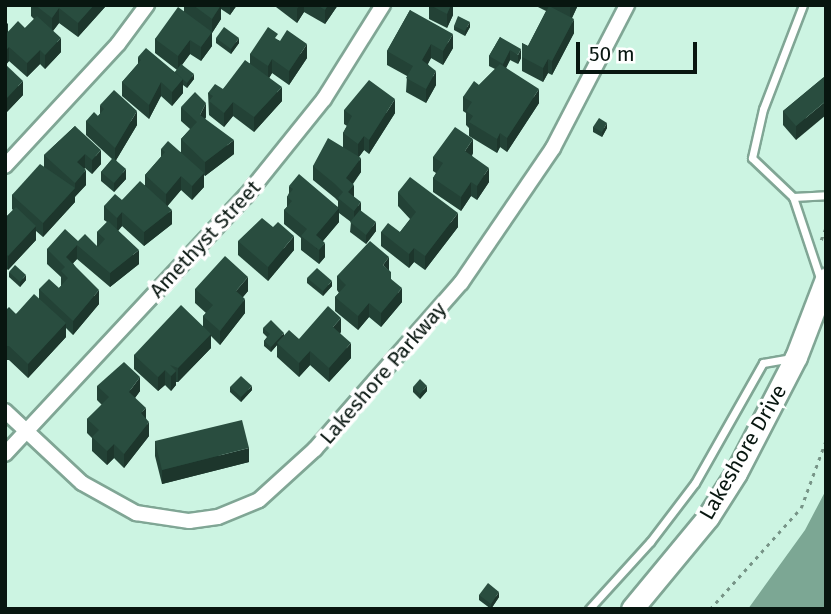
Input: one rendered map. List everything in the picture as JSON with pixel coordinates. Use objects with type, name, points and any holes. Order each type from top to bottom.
[{"type":"street","points":[[5,166],[118,44],[147,5]]},
{"type":"street","name":"Amethyst Street","points":[[5,454],[292,141],[324,99],[383,5]]},
{"type":"street","name":"Lakeshore Parkway","points":[[5,411],[82,483],[136,513],[189,521],[235,512],[259,500],[315,449],[461,283],[553,148],[626,5]]},
{"type":"street","name":"Lakeshore Drive","points":[[632,609],[708,517],[796,357],[824,283]]},
{"type":"lane","points":[[803,5],[763,108],[752,158],[793,197],[824,283]]},
{"type":"lane","points":[[793,197],[826,195]]},
{"type":"lane","points":[[589,609],[650,542],[695,483],[762,363],[796,357]]},
{"type":"path","points":[[709,609],[801,508],[826,440]]},
{"type":"shaded area","points":[[826,490],[826,609],[748,609],[805,530]]},
{"type":"building","points":[[35,5],[94,5],[78,23],[59,8],[52,18]]},
{"type":"building","points":[[193,5],[221,5],[212,19]]},
{"type":"building","points":[[430,5],[451,5],[447,14]]},
{"type":"building","points":[[549,6],[574,19],[552,61],[548,59],[543,68],[522,57],[522,43],[528,46]]},
{"type":"building","points":[[178,7],[212,32],[201,47],[190,40],[178,56],[155,39]]},
{"type":"building","points":[[410,10],[453,34],[443,51],[431,44],[422,60],[436,71],[426,89],[406,78],[413,66],[387,51]]},
{"type":"building","points":[[37,16],[61,38],[45,55],[40,50],[27,63],[9,47],[5,51],[5,35],[18,21],[25,28]]},
{"type":"building","points":[[458,16],[470,22],[465,31],[454,26]]},
{"type":"building","points":[[224,27],[239,38],[231,49],[216,38]]},
{"type":"building","points":[[268,27],[278,34],[275,38],[280,41],[287,30],[307,44],[289,71],[272,59],[268,66],[250,54]]},
{"type":"building","points":[[500,37],[521,49],[518,55],[510,50],[503,64],[489,56]]},
{"type":"building","points":[[146,48],[183,79],[172,92],[161,82],[149,105],[122,82],[141,60],[138,57]]},
{"type":"building","points":[[245,60],[282,87],[254,117],[233,102],[224,113],[209,101],[213,96],[208,93],[215,84],[223,89]]},
{"type":"building","points":[[5,64],[23,81],[5,100]]},
{"type":"building","points":[[181,64],[194,74],[187,83],[175,72]]},
{"type":"building","points":[[500,64],[539,89],[507,138],[500,133],[497,139],[469,122],[473,116],[466,111],[472,102],[463,97],[474,81],[479,85]]},
{"type":"building","points":[[826,71],[826,101],[796,126],[783,111],[824,77]]},
{"type":"building","points":[[369,80],[395,99],[369,140],[364,136],[358,144],[343,133],[352,116],[344,110]]},
{"type":"building","points":[[114,90],[137,111],[115,148],[86,121],[94,112],[98,116],[104,109],[100,105]]},
{"type":"building","points":[[195,92],[206,103],[200,115],[234,140],[205,162],[181,139],[197,122],[181,107]]},
{"type":"building","points":[[599,118],[607,123],[602,132],[593,127]]},
{"type":"building","points":[[75,126],[101,150],[92,160],[85,154],[77,162],[86,170],[75,183],[44,155]]},
{"type":"building","points":[[455,127],[473,139],[465,151],[489,168],[477,186],[471,182],[461,197],[433,178],[443,163],[433,157]]},
{"type":"building","points":[[328,138],[361,158],[346,178],[354,185],[348,192],[361,202],[354,211],[338,198],[343,192],[313,166]]},
{"type":"building","points":[[168,141],[204,173],[192,186],[181,176],[166,194],[145,175],[165,152],[161,149]]},
{"type":"building","points":[[113,158],[126,169],[114,183],[101,172]]},
{"type":"building","points":[[40,164],[75,188],[43,223],[12,195]]},
{"type":"building","points":[[299,174],[339,208],[316,235],[325,243],[319,250],[301,236],[307,229],[284,210],[292,201],[287,197],[293,189],[289,186]]},
{"type":"building","points":[[410,177],[458,213],[425,256],[414,248],[409,254],[381,232],[388,223],[400,232],[416,212],[398,192]]},
{"type":"building","points":[[140,181],[172,210],[144,232],[122,212],[117,218],[104,206],[115,194],[122,200]]},
{"type":"building","points":[[16,207],[36,226],[8,256],[5,253],[5,218]]},
{"type":"building","points":[[360,210],[376,222],[366,235],[350,222]]},
{"type":"building","points":[[262,218],[273,227],[278,222],[294,236],[268,267],[238,241]]},
{"type":"building","points":[[108,221],[139,250],[110,273],[77,245],[66,257],[99,290],[73,321],[39,289],[49,279],[59,288],[68,278],[61,271],[65,267],[47,249],[65,229],[78,241],[85,234],[98,247],[105,239],[97,232]]},
{"type":"building","points":[[370,241],[389,257],[383,265],[391,272],[391,279],[402,288],[381,313],[369,303],[358,316],[335,297],[346,285],[337,276]]},
{"type":"building","points":[[225,256],[248,277],[236,291],[245,299],[220,331],[203,316],[213,305],[195,289]]},
{"type":"building","points":[[15,265],[26,275],[20,282],[9,272]]},
{"type":"building","points":[[317,268],[332,281],[323,291],[307,278]]},
{"type":"building","points":[[34,294],[66,323],[28,364],[9,346],[5,346],[5,311],[9,307],[16,314]]},
{"type":"building","points":[[181,305],[211,334],[178,368],[170,365],[176,371],[171,376],[165,370],[158,377],[134,355]]},
{"type":"building","points":[[328,306],[341,318],[333,327],[351,343],[329,368],[310,351],[299,363],[277,343],[289,330],[299,339]]},
{"type":"building","points":[[271,320],[284,333],[271,347],[264,341],[270,334],[263,328]]},
{"type":"building","points":[[124,362],[140,377],[129,392],[146,408],[141,413],[149,422],[124,454],[114,444],[107,451],[92,437],[99,430],[87,419],[109,397],[97,386]]},
{"type":"building","points":[[241,376],[252,386],[241,397],[230,387]]},
{"type":"building","points":[[420,379],[427,386],[420,394],[413,387]]},
{"type":"building","points":[[242,420],[249,448],[162,470],[155,441]]},
{"type":"building","points":[[488,583],[499,592],[491,604],[479,595]]}]
